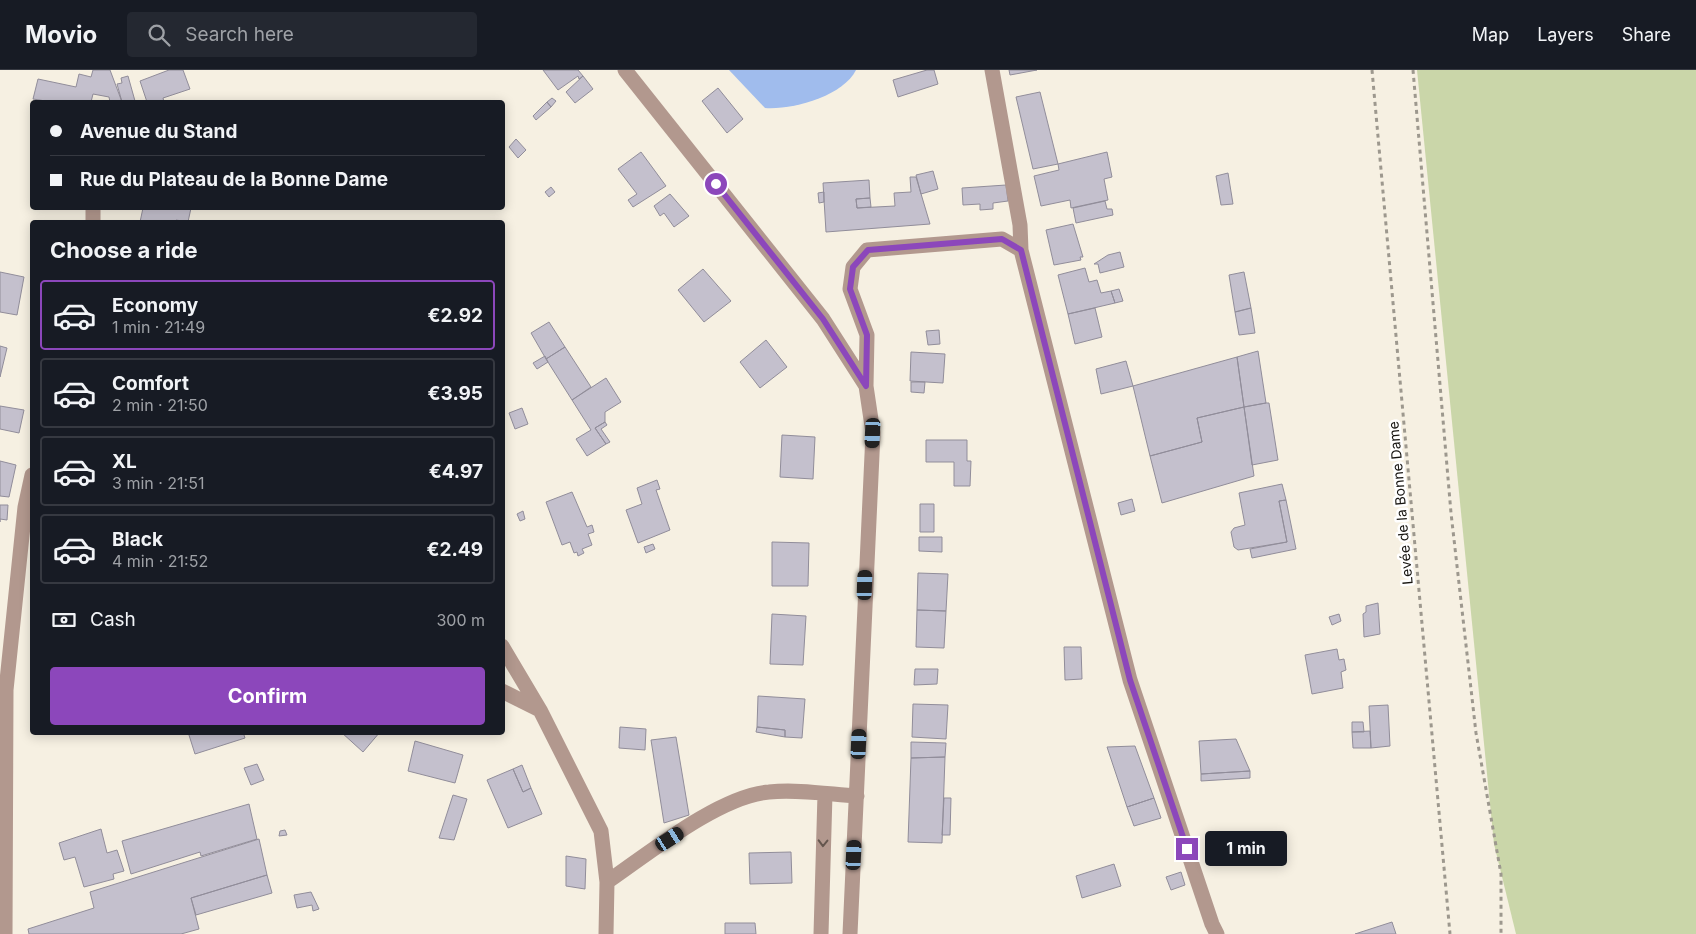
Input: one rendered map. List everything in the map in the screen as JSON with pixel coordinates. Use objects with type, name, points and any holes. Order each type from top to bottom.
[{"type":"street","points":[[625,70],[823,319],[866,386]]},
{"type":"street","points":[[992,70],[1020,225],[1021,250],[1130,680],[1217,934]]},
{"type":"street","points":[[850,934],[873,433],[866,386],[867,335],[850,289],[853,267],[868,250],[1002,239],[1021,250]]},
{"type":"street","points":[[4,934],[6,690],[24,507],[30,483]]},
{"type":"street","points":[[505,651],[540,710],[600,832],[607,882],[606,934]]},
{"type":"street","points":[[505,692],[540,710]]},
{"type":"street","points":[[607,882],[714,811],[744,798],[769,792],[857,796]]},
{"type":"street","points":[[821,934],[825,794]]},
{"type":"path","name":"Levée de la Bonne Dame","points":[[1372,70],[1450,934]]},
{"type":"path","points":[[1413,70],[1451,513],[1476,734],[1501,874],[1501,934]]},
{"type":"green space","points":[[1417,70],[1696,70],[1696,934],[1516,934],[1494,844]]},
{"type":"water","points":[[729,70],[856,70],[850,79],[840,87],[816,100],[789,107],[765,108]]},
{"type":"building","points":[[93,70],[110,70],[121,100],[110,100],[109,97],[93,94],[92,100],[33,99],[38,79],[76,87],[79,74],[91,77]]},
{"type":"building","points":[[169,70],[183,70],[190,89],[163,98],[164,100],[146,100],[140,81]]},
{"type":"building","points":[[543,70],[578,70],[583,76],[579,79],[578,76],[558,90]]},
{"type":"building","points":[[927,70],[934,70],[938,84],[898,97],[893,80]]},
{"type":"building","points":[[1009,70],[1037,70],[1010,75]]},
{"type":"building","points":[[128,76],[135,100],[121,100],[117,84],[122,83],[121,78]]},
{"type":"building","points":[[583,76],[593,89],[575,103],[566,92]]},
{"type":"building","points":[[718,88],[743,119],[727,133],[702,101]]},
{"type":"building","points":[[1040,92],[1058,164],[1033,169],[1016,97]]},
{"type":"building","points":[[552,98],[556,101],[551,107],[547,102]]},
{"type":"building","points":[[547,102],[551,107],[536,120],[533,116]]},
{"type":"building","points":[[516,139],[526,150],[518,158],[509,147]]},
{"type":"building","points":[[641,152],[666,186],[633,207],[628,200],[637,194],[618,169]]},
{"type":"building","points":[[1107,152],[1112,177],[1104,179],[1108,200],[1071,208],[1070,200],[1041,206],[1034,176],[1059,170],[1058,164]]},
{"type":"building","points":[[933,171],[938,189],[921,194],[916,175]]},
{"type":"building","points":[[1228,173],[1233,204],[1221,205],[1216,176]]},
{"type":"building","points":[[910,177],[916,177],[930,224],[826,232],[823,183],[869,180],[870,198],[856,199],[857,208],[895,206],[894,193],[911,192]]},
{"type":"building","points":[[1006,185],[1008,201],[993,203],[993,209],[980,210],[980,204],[963,205],[962,188]]},
{"type":"building","points":[[551,187],[555,192],[549,197],[545,192]]},
{"type":"building","points":[[824,192],[824,202],[819,203],[818,193]]},
{"type":"building","points":[[670,194],[689,216],[674,227],[664,213],[660,216],[654,206]]},
{"type":"building","points":[[870,198],[871,207],[857,208],[856,199]]},
{"type":"building","points":[[1105,201],[1107,209],[1112,209],[1113,215],[1076,223],[1073,208]]},
{"type":"building","points":[[143,210],[191,210],[188,220],[140,220]]},
{"type":"building","points":[[1073,224],[1083,257],[1080,257],[1081,260],[1054,265],[1046,230]]},
{"type":"building","points":[[1120,252],[1124,267],[1100,273],[1098,264],[1094,264],[1108,255]]},
{"type":"building","points":[[1085,268],[1089,282],[1097,280],[1101,293],[1111,291],[1115,303],[1068,314],[1058,275]]},
{"type":"building","points":[[703,269],[731,301],[704,322],[678,290]]},
{"type":"building","points":[[0,272],[24,277],[17,315],[0,312]]},
{"type":"building","points":[[1244,272],[1251,308],[1235,312],[1229,275]]},
{"type":"building","points":[[1119,289],[1123,301],[1115,303],[1111,291]]},
{"type":"building","points":[[1095,308],[1102,337],[1075,344],[1068,314]]},
{"type":"building","points":[[1251,308],[1255,333],[1239,335],[1235,312]]},
{"type":"building","points":[[549,322],[565,347],[546,359],[531,333]]},
{"type":"building","points":[[939,330],[940,344],[928,345],[926,331]]},
{"type":"building","points":[[766,340],[787,367],[760,388],[740,362]]},
{"type":"building","points":[[0,346],[7,348],[0,377]]},
{"type":"building","points":[[565,347],[591,387],[572,400],[546,359]]},
{"type":"building","points":[[1258,351],[1266,403],[1244,407],[1237,357]]},
{"type":"building","points":[[911,352],[945,354],[943,383],[910,381]]},
{"type":"building","points":[[545,356],[548,362],[537,369],[533,363]]},
{"type":"building","points":[[1237,357],[1244,407],[1197,418],[1202,442],[1150,456],[1133,386]]},
{"type":"building","points":[[1126,361],[1133,386],[1101,394],[1096,369]]},
{"type":"building","points":[[606,378],[621,402],[605,412],[605,422],[595,428],[606,444],[587,456],[576,439],[591,430],[572,400]]},
{"type":"building","points":[[911,382],[925,382],[924,393],[911,392]]},
{"type":"building","points":[[1269,403],[1278,460],[1252,465],[1244,407]]},
{"type":"building","points":[[0,406],[24,410],[19,433],[0,429]]},
{"type":"building","points":[[1244,407],[1254,476],[1162,503],[1150,456],[1202,442],[1197,418]]},
{"type":"building","points":[[522,408],[528,424],[515,429],[509,413]]},
{"type":"building","points":[[605,422],[607,425],[601,429],[610,442],[606,444],[595,428]]},
{"type":"building","points":[[782,435],[815,437],[813,479],[780,477]]},
{"type":"building","points":[[926,440],[967,440],[967,461],[971,461],[970,486],[954,486],[954,462],[926,462]]},
{"type":"building","points":[[0,461],[16,465],[9,497],[0,496]]},
{"type":"building","points":[[657,480],[660,489],[656,490],[670,530],[638,543],[626,510],[642,504],[637,488]]},
{"type":"building","points":[[1282,484],[1286,500],[1279,501],[1287,542],[1238,550],[1234,547],[1231,532],[1234,528],[1245,525],[1239,493]]},
{"type":"building","points":[[572,492],[587,527],[592,525],[594,532],[588,534],[592,545],[582,549],[584,553],[578,556],[577,552],[574,553],[570,542],[562,545],[546,502]]},
{"type":"building","points":[[1132,499],[1135,511],[1121,515],[1118,503]]},
{"type":"building","points":[[1286,500],[1296,549],[1252,558],[1250,549],[1287,542],[1279,501]]},
{"type":"building","points":[[920,504],[934,504],[934,532],[920,532]]},
{"type":"building","points":[[0,505],[8,505],[7,520],[0,519]]},
{"type":"building","points":[[523,511],[525,519],[520,521],[517,514]]},
{"type":"building","points":[[919,537],[942,537],[942,552],[919,551]]},
{"type":"building","points":[[772,542],[809,543],[808,586],[772,586]]},
{"type":"building","points":[[653,544],[655,549],[646,553],[644,547]]},
{"type":"building","points":[[918,573],[948,574],[946,611],[917,610]]},
{"type":"building","points":[[1378,603],[1380,634],[1364,637],[1363,614],[1366,612],[1366,606]]},
{"type":"building","points":[[917,610],[946,611],[944,648],[916,647]]},
{"type":"building","points":[[772,614],[806,616],[803,665],[770,664]]},
{"type":"building","points":[[1339,614],[1341,621],[1332,625],[1329,617]]},
{"type":"building","points":[[1064,647],[1081,647],[1082,679],[1065,680]]},
{"type":"building","points":[[1337,649],[1339,660],[1344,659],[1346,670],[1341,672],[1343,688],[1312,694],[1305,655]]},
{"type":"building","points":[[915,669],[938,669],[937,684],[914,685]]},
{"type":"building","points":[[758,696],[805,699],[802,738],[785,737],[785,730],[757,727]]},
{"type":"building","points":[[913,704],[948,705],[946,739],[912,737]]},
{"type":"building","points":[[1388,705],[1390,746],[1371,748],[1369,706]]},
{"type":"building","points":[[1352,722],[1363,722],[1364,732],[1352,732]]},
{"type":"building","points":[[620,727],[646,729],[645,750],[619,748]]},
{"type":"building","points":[[757,727],[785,730],[785,737],[756,732]]},
{"type":"building","points":[[1370,731],[1371,748],[1353,748],[1352,732]]},
{"type":"building","points":[[189,735],[244,735],[245,738],[195,754]]},
{"type":"building","points":[[344,735],[377,735],[363,752]]},
{"type":"building","points":[[676,737],[689,815],[664,823],[651,740]]},
{"type":"building","points":[[1236,739],[1250,771],[1201,774],[1199,741]]},
{"type":"building","points":[[415,741],[463,755],[455,783],[408,771]]},
{"type":"building","points":[[911,742],[946,743],[945,757],[911,758]]},
{"type":"building","points":[[1135,746],[1154,798],[1127,807],[1107,747]]},
{"type":"building","points":[[945,757],[942,843],[908,842],[911,758]]},
{"type":"building","points":[[257,764],[264,780],[251,785],[244,768]]},
{"type":"building","points":[[522,765],[531,788],[523,792],[513,769]]},
{"type":"building","points":[[513,769],[523,792],[531,788],[542,814],[508,828],[487,780]]},
{"type":"building","points":[[1250,771],[1250,778],[1201,781],[1201,774]]},
{"type":"building","points":[[453,795],[467,799],[454,840],[439,838]]},
{"type":"building","points":[[944,798],[951,798],[950,835],[942,835]]},
{"type":"building","points":[[1154,798],[1161,818],[1134,826],[1127,807]]},
{"type":"building","points":[[249,804],[257,839],[201,856],[200,852],[131,874],[122,841]]},
{"type":"building","points":[[101,829],[107,853],[117,850],[124,871],[113,874],[114,879],[84,887],[75,857],[64,860],[59,843]]},
{"type":"building","points":[[285,830],[287,835],[279,836],[280,831]]},
{"type":"building","points":[[259,839],[267,875],[191,898],[199,929],[181,934],[29,934],[28,929],[94,908],[90,892]]},
{"type":"building","points":[[791,852],[792,883],[750,884],[749,853]]},
{"type":"building","points":[[566,856],[586,859],[585,889],[566,886]]},
{"type":"building","points":[[1114,864],[1121,886],[1082,898],[1076,876]]},
{"type":"building","points":[[1181,872],[1185,885],[1171,890],[1166,877]]},
{"type":"building","points":[[267,875],[272,893],[196,915],[191,898]]},
{"type":"building","points":[[311,892],[319,909],[313,911],[312,905],[297,908],[294,895]]},
{"type":"building","points":[[1392,922],[1396,934],[1355,934]]},
{"type":"building","points":[[725,923],[755,923],[756,934],[725,934]]},
{"type":"route","points":[[716,184],[823,319],[866,386],[867,335],[850,289],[853,267],[868,250],[1002,239],[1021,250],[1130,680],[1187,849]]}]
